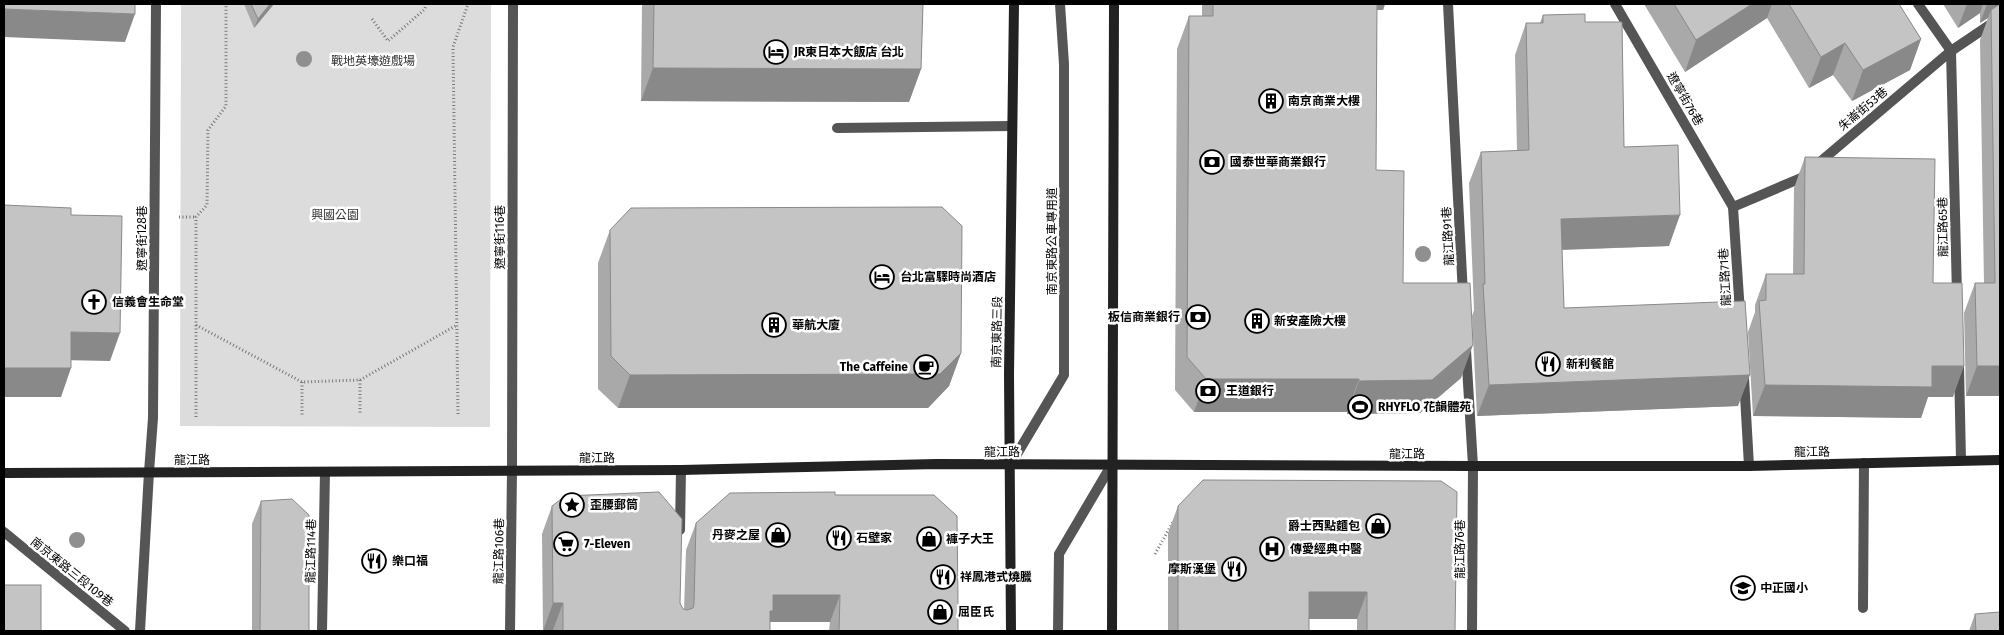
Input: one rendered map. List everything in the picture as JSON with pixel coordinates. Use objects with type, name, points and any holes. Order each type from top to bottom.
[{"type":"street","name":"遼寧街128巷","points":[[149,472],[153,418],[156,4]]},
{"type":"street","name":"遼寧街116巷","points":[[512,470],[513,4]]},
{"type":"street","name":"南京東路三段","points":[[1011,631],[1009,374],[1014,4]]},
{"type":"street","name":"南京東路公車專用道","points":[[1010,464],[1064,375],[1064,64],[1060,4]]},
{"type":"street","points":[[1112,631],[1114,4]]},
{"type":"street","name":"龍江路91巷","points":[[1448,4],[1464,309]]},
{"type":"street","name":"遼寧街76巷","points":[[1615,4],[1733,207]]},
{"type":"street","points":[[1918,4],[1951,51]]},
{"type":"street","name":"朱崙街53巷","points":[[1733,207],[1802,178],[1951,51],[2000,18]]},
{"type":"street","name":"龍江路65巷","points":[[1951,51],[1958,310]]},
{"type":"street","points":[[837,128],[1012,126]]},
{"type":"street","name":"龍江路71巷","points":[[1733,207],[1741,326]]},
{"type":"street","points":[[1466,338],[1472,466]]},
{"type":"street","points":[[1959,360],[1961,460]]},
{"type":"street","points":[[1743,366],[1749,466]]},
{"type":"street","name":"龍江路","points":[[4,473],[681,470],[938,464],[1749,466],[2000,460]]},
{"type":"street","points":[[1863,608],[1864,463]]},
{"type":"street","points":[[1058,631],[1059,554],[1112,464]]},
{"type":"street","name":"龍江路76巷","points":[[1472,466],[1472,631]]},
{"type":"street","name":"龍江路106巷","points":[[510,631],[512,470]]},
{"type":"street","points":[[680,536],[681,470]]},
{"type":"street","points":[[140,631],[149,472]]},
{"type":"street","name":"龍江路114巷","points":[[322,631],[325,472]]},
{"type":"street","name":"南京東路三段109巷","points":[[4,532],[125,631]]},
{"type":"path","points":[[196,417],[196,217],[207,205],[208,130],[226,106],[226,4]]},
{"type":"path","points":[[372,19],[388,41],[424,9],[426,4]]},
{"type":"path","points":[[458,414],[453,47],[468,4]]},
{"type":"path","points":[[196,325],[302,382],[360,380],[457,325]]},
{"type":"path","points":[[360,380],[360,415]]},
{"type":"path","points":[[302,382],[302,416]]},
{"type":"path","points":[[1155,554],[1174,520]]},
{"type":"green space","name":"興國公園","points":[[181,4],[491,4],[490,427],[180,426]]},
{"type":"building","points":[[4,4],[135,4],[135,14],[4,9]]},
{"type":"building","points":[[251,4],[270,4],[258,19]]},
{"type":"building","name":"JR東日本大飯店 台北","points":[[654,4],[923,4],[921,69],[653,68]]},
{"type":"building","points":[[1213,4],[1377,4],[1376,170],[1404,171],[1403,283],[1470,283],[1473,345],[1432,380],[1206,379],[1187,357],[1189,16],[1213,16]]},
{"type":"building","points":[[1674,4],[1752,4],[1696,40]]},
{"type":"building","points":[[1789,4],[1899,4],[1921,39],[1863,70],[1845,43],[1821,57]]},
{"type":"building","points":[[2000,4],[2000,366],[1977,366],[1975,283],[1995,283],[1991,10]]},
{"type":"building","points":[[1585,14],[1585,22],[1622,22],[1624,147],[1678,145],[1680,215],[1561,219],[1564,308],[1745,301],[1750,375],[1489,385],[1483,284],[1485,284],[1481,152],[1529,150],[1526,23],[1543,23],[1543,15]]},
{"type":"building","points":[[1805,157],[1935,159],[1933,283],[1962,283],[1964,366],[1932,366],[1932,387],[1765,385],[1759,301],[1766,300],[1766,274],[1804,274]]},
{"type":"building","points":[[4,205],[71,208],[71,215],[122,216],[120,333],[71,332],[71,368],[4,368]]},
{"type":"building","name":"華航大廈","points":[[942,207],[962,226],[961,353],[940,374],[630,375],[611,356],[610,230],[631,208]]},
{"type":"building","points":[[1203,480],[1441,481],[1457,492],[1455,631],[1367,631],[1367,592],[1309,592],[1309,631],[1178,631],[1178,506]]},
{"type":"building","points":[[659,492],[682,519],[680,603],[683,609],[687,610],[693,608],[694,604],[696,523],[730,493],[835,492],[835,495],[934,495],[957,516],[958,631],[839,631],[840,595],[773,595],[773,611],[770,611],[770,631],[563,631],[563,603],[553,603],[552,506],[565,496]]},
{"type":"building","points":[[292,499],[309,515],[309,631],[260,631],[261,501]]},
{"type":"building","points":[[4,585],[41,585],[41,631],[4,631]]},
{"type":"building","points":[[2000,612],[2000,631],[1976,631],[1975,614]]},
{"type":"place","name":"JR東日本大飯店 台北","points":[[776,52]]},
{"type":"place","name":"南京商業大樓","points":[[1271,101]]},
{"type":"place","name":"國泰世華商業銀行","points":[[1212,162]]},
{"type":"place","name":"台北富驛時尚酒店","points":[[882,277]]},
{"type":"place","name":"信義會生命堂","points":[[94,302]]},
{"type":"place","name":"板信商業銀行","points":[[1198,317]]},
{"type":"place","name":"新安產險大樓","points":[[1257,321]]},
{"type":"place","name":"華航大廈","points":[[774,325]]},
{"type":"place","name":"新利餐館","points":[[1548,364]]},
{"type":"place","name":"The Caffeine","points":[[926,367]]},
{"type":"place","name":"王道銀行","points":[[1208,391]]},
{"type":"place","name":"RHYFLO 花韻體苑","points":[[1360,407]]},
{"type":"place","name":"歪腰郵筒","points":[[572,505]]},
{"type":"place","name":"爵士西點麵包","points":[[1378,526]]},
{"type":"place","name":"丹麥之屋","points":[[778,535]]},
{"type":"place","name":"石壁家","points":[[839,538]]},
{"type":"place","name":"褲子大王","points":[[929,539]]},
{"type":"place","name":"7-Eleven","points":[[566,544]]},
{"type":"place","name":"傳愛經典中醫","points":[[1272,549]]},
{"type":"place","name":"樂口福","points":[[374,561]]},
{"type":"place","name":"摩斯漢堡","points":[[1234,569]]},
{"type":"place","name":"祥鳳港式燒臘","points":[[943,577]]},
{"type":"place","name":"中正國小","points":[[1743,588]]},
{"type":"place","name":"屈臣氏","points":[[940,612]]},
{"type":"park label","name":"戰地英壕遊戲場","points":[[373,61]]}]
